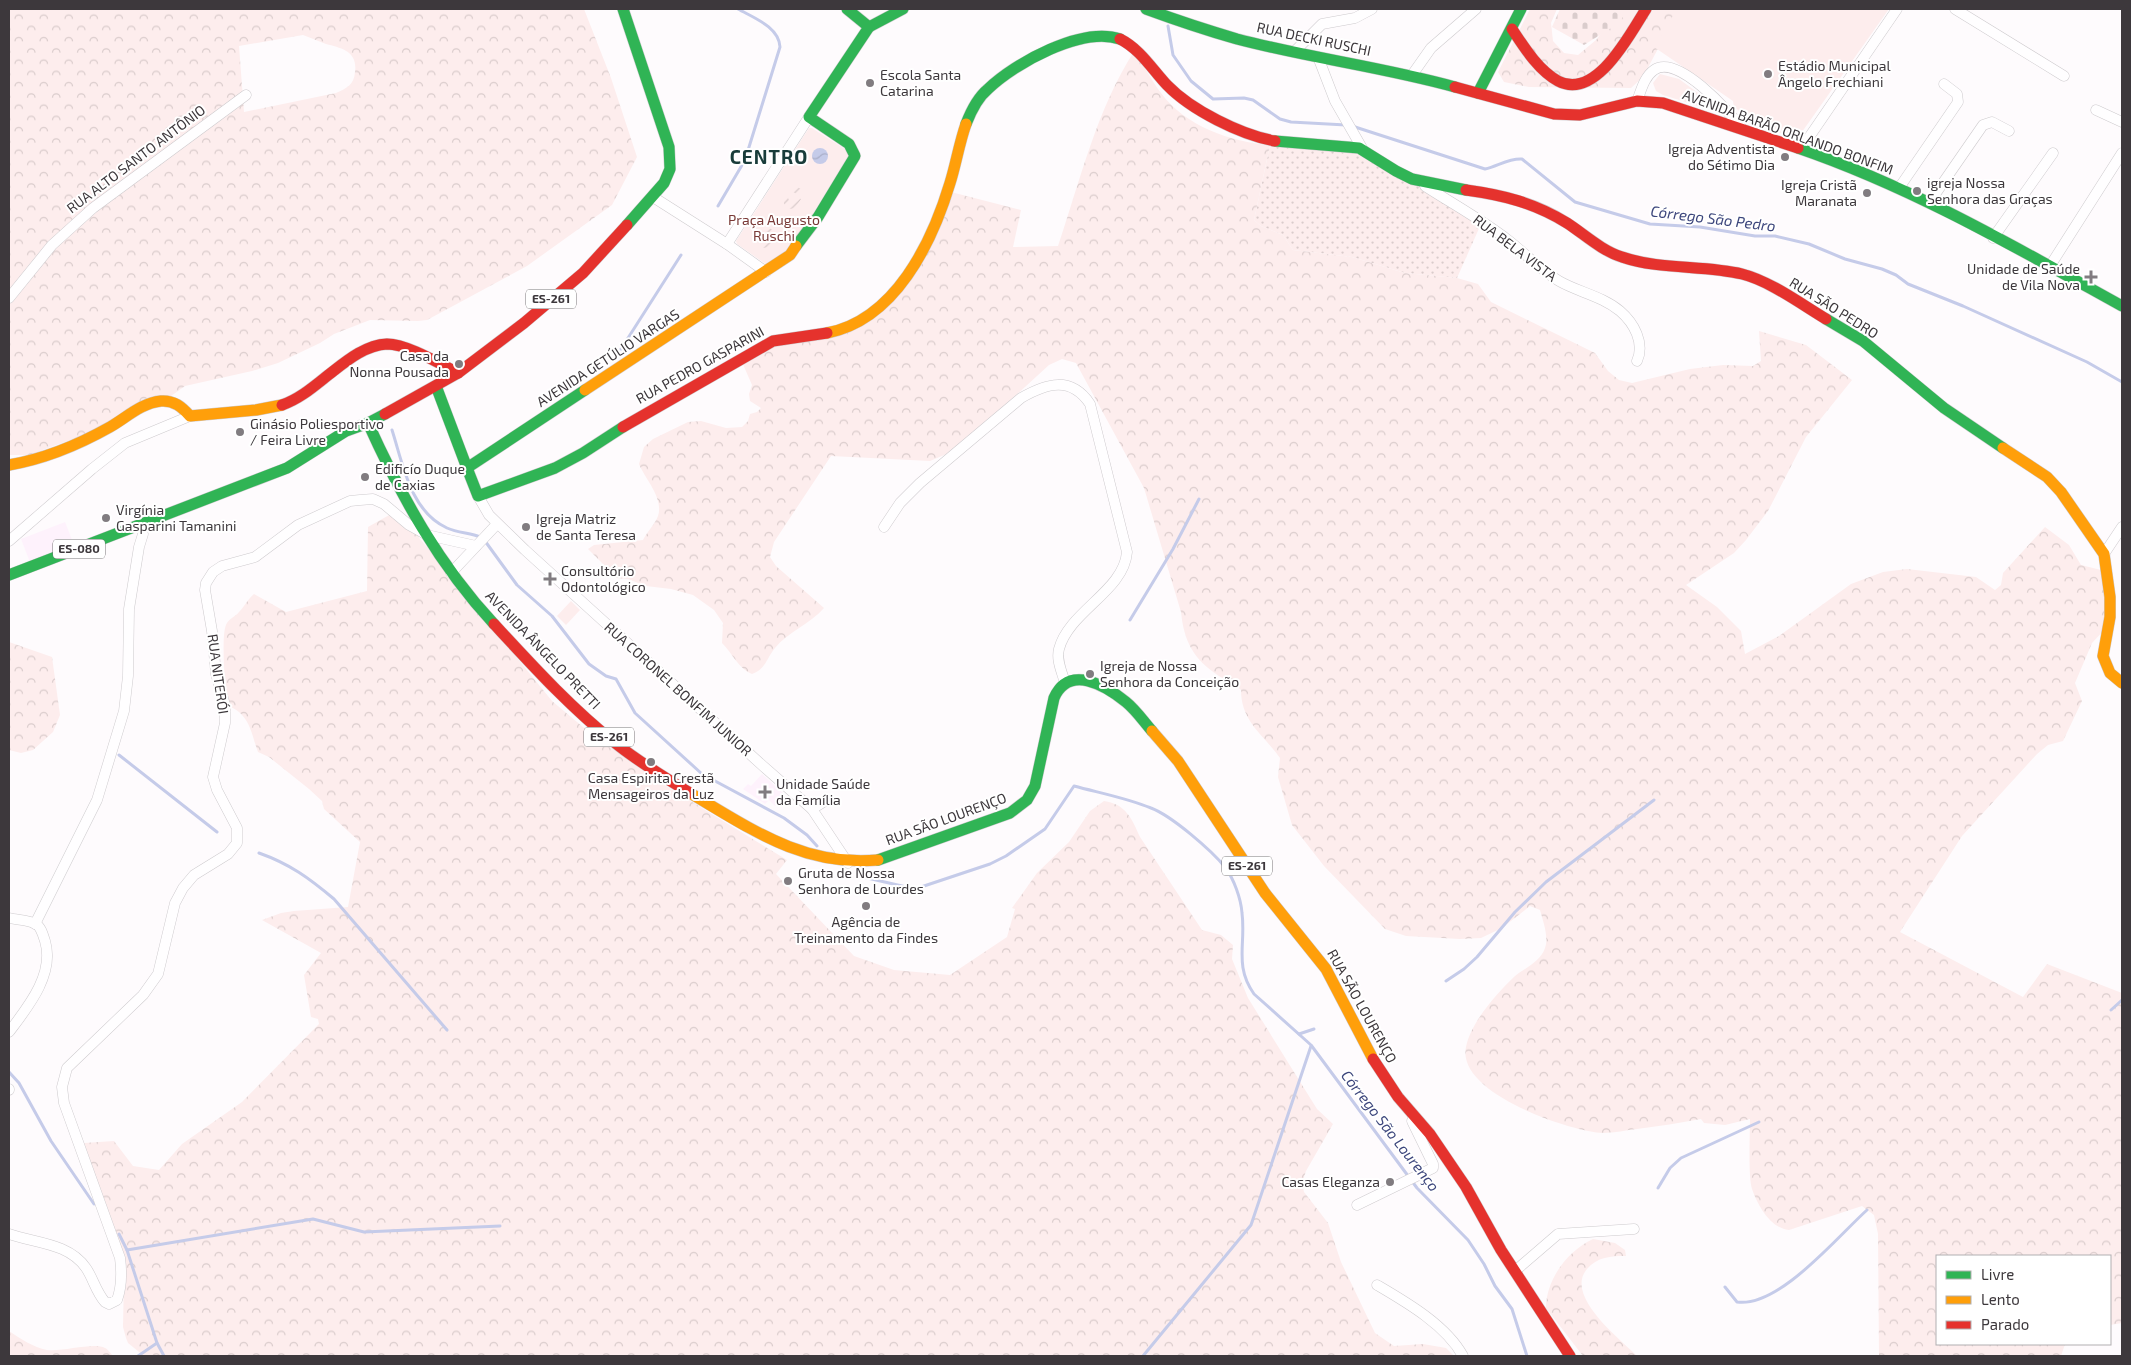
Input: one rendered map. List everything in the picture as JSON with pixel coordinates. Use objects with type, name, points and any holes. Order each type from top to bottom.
[{"type":"street","name":"ES-261","points":[[368,423],[458,373],[524,323],[583,272],[664,183],[670,169],[669,147],[623,9]]},
{"type":"street","points":[[847,9],[869,26]]},
{"type":"street","points":[[727,244],[869,26],[902,9]]},
{"type":"street","name":"RUA DECKI RUSCHI","points":[[1146,9],[1184,23],[1238,39],[1412,75],[1478,93]]},
{"type":"street","points":[[1295,51],[1317,28],[1326,22],[1355,18],[1372,9]]},
{"type":"street","points":[[1412,75],[1431,48],[1476,9]]},
{"type":"street","points":[[1478,93],[1521,9]]},
{"type":"street","points":[[1512,29],[1542,69],[1562,83],[1572,85],[1595,77],[1608,65],[1646,9]]},
{"type":"street","points":[[1801,149],[1897,9]]},
{"type":"street","points":[[1955,9],[2064,76]]},
{"type":"street","name":"RUA PEDRO GASPARINI","points":[[478,496],[567,461],[643,414],[691,389],[773,341],[788,336],[837,330],[852,325],[868,315],[904,278],[922,252],[936,222],[950,184],[965,127],[976,103],[983,93],[1009,72],[1047,52],[1093,37],[1114,37],[1131,45],[1172,90],[1193,104],[1256,138],[1292,143],[1362,148]]},
{"type":"street","points":[[1318,57],[1344,120],[1362,148]]},
{"type":"street","points":[[1637,101],[1646,78],[1659,67],[1666,67],[1677,71],[1712,95],[1727,109],[1743,130]]},
{"type":"street","points":[[1899,188],[1958,102],[1957,94],[1944,84]]},
{"type":"street","name":"AVENIDA BARÃO ORLANDO BONFIM","points":[[1478,93],[1539,110],[1566,115],[1580,115],[1637,101],[1663,103],[1801,149],[1899,188],[1993,238],[2120,301]]},
{"type":"street","name":"RUA ALTO SANTO ANTÔNIO","points":[[9,298],[52,245],[87,213],[246,95]]},
{"type":"street","points":[[2096,110],[2122,122]]},
{"type":"street","points":[[653,197],[727,244],[766,272],[790,255],[798,246],[847,172],[854,156],[849,144],[809,117]]},
{"type":"street","points":[[1929,203],[1983,125],[1992,122],[2008,131]]},
{"type":"street","name":"RUA SÃO PEDRO","points":[[1362,148],[1399,174],[1416,181],[1494,194],[1534,205],[1622,257],[1671,266],[1732,272],[1762,281],[1863,341],[1944,408],[2047,477],[2062,492],[2104,554],[2110,597],[2110,617],[2104,656],[2110,673],[2122,683]]},
{"type":"street","points":[[1993,238],[2053,153]]},
{"type":"street","points":[[2050,266],[2122,153]]},
{"type":"street","name":"RUA BELA VISTA","points":[[1416,181],[1492,228],[1558,280],[1607,302],[1620,311],[1638,334],[1640,354],[1637,361]]},
{"type":"street","name":"AVENIDA GETÚLIO VARGAS","points":[[467,468],[766,272]]},
{"type":"street","points":[[9,541],[105,457],[125,443],[190,416],[267,409],[291,402],[351,359],[378,346],[394,345],[458,373]]},
{"type":"street","points":[[884,527],[900,503],[920,483],[1021,398],[1053,384],[1065,385],[1081,393],[1090,404],[1127,552],[1127,559],[1118,575],[1075,622],[1065,637],[1059,650],[1059,663],[1066,682]]},
{"type":"street","points":[[436,386],[478,496]]},
{"type":"street","points":[[9,465],[27,461],[84,440],[152,402],[176,402],[190,416]]},
{"type":"street","name":"ES-080","points":[[9,585],[299,473],[351,439],[368,423]]},
{"type":"street","name":"ES-080","points":[[9,575],[287,468],[346,431],[368,423]]},
{"type":"street","name":"AVENIDA ÂNGELO PRETTI","points":[[368,423],[400,489],[451,572],[488,617],[574,706],[615,742],[662,776],[764,836],[790,848],[825,860],[848,863]]},
{"type":"street","name":"RUA CORONEL BONFIM JUNIOR","points":[[478,496],[497,524],[812,809],[848,863]]},
{"type":"street","name":"RUA NITERÓI","points":[[9,1234],[63,1248],[78,1257],[105,1302],[109,1304],[117,1300],[121,1290],[120,1258],[64,1103],[62,1087],[67,1068],[152,985],[158,974],[179,894],[194,876],[228,854],[237,843],[237,828],[217,790],[213,777],[223,737],[225,712],[216,674],[212,631],[204,590],[209,577],[222,566],[256,558],[298,526],[350,501],[372,499],[384,504],[409,525],[427,535],[481,541]]},
{"type":"street","points":[[451,572],[497,524]]},
{"type":"street","points":[[2104,554],[2122,526]]},
{"type":"street","points":[[35,924],[97,800],[124,710],[128,676],[130,609],[139,547],[143,534]]},
{"type":"street","name":"RUA SÃO LOURENÇO","points":[[848,863],[878,860],[1002,816],[1020,807],[1027,800],[1035,786],[1054,698],[1066,682],[1089,680],[1104,687],[1127,703],[1178,761],[1265,894],[1326,969],[1371,1056],[1398,1098],[1430,1134],[1466,1187],[1515,1271],[1570,1356]]},
{"type":"street","points":[[812,809],[825,801]]},
{"type":"street","points":[[9,918],[35,924],[42,931],[48,952],[47,964],[33,998],[9,1032]]},
{"type":"street","points":[[1357,1205],[1433,1168],[1433,1164],[1398,1098]]},
{"type":"street","points":[[1515,1271],[1558,1234],[1634,1229]]},
{"type":"street","points":[[1377,1285],[1416,1308],[1438,1327],[1463,1356]]},
{"type":"shaded area","points":[[65,522],[74,545],[30,562],[21,539]]},
{"type":"shaded area","name":"Unidade Saúde da Família","points":[[762,774],[785,795],[775,806],[769,800],[765,804],[743,789],[748,784],[751,786]]},
{"type":"green space","points":[[9,9],[584,9],[611,78],[637,157],[612,205],[527,266],[427,320],[370,320],[334,334],[320,343],[278,363],[252,371],[185,386],[164,401],[100,429],[29,455],[9,455]],"holes":[[[303,35],[343,49],[351,55],[355,65],[351,83],[347,88],[336,93],[244,112],[239,46]]]},
{"type":"green space","points":[[1530,9],[1557,9],[1551,23],[1553,41],[1564,53],[1578,55],[1596,40],[1619,9],[1679,9],[1643,77],[1631,88],[1529,87],[1504,82],[1498,72]]},
{"type":"green space","points":[[1560,9],[1628,9],[1619,23],[1584,45],[1552,27]]},
{"type":"green space","name":"Estádio Municipal Ângelo Frechiani","points":[[1677,9],[1889,9],[1797,139],[1760,126],[1734,107],[1733,101],[1654,47]]},
{"type":"green space","points":[[1135,50],[1161,93],[1183,115],[1225,136],[1270,145],[1254,220],[1261,226],[1283,235],[1293,250],[1352,257],[1405,273],[1457,278],[1478,284],[1491,302],[1595,353],[1608,371],[1619,380],[1632,383],[1690,369],[1723,365],[1753,366],[1761,361],[1759,331],[1806,345],[1852,380],[1806,437],[1768,511],[1746,540],[1734,553],[1686,585],[1717,607],[1741,631],[1745,654],[1779,636],[1851,584],[1883,572],[1907,569],[1976,577],[1995,590],[2001,585],[2003,573],[2045,527],[2069,545],[2081,565],[2105,571],[2107,627],[2092,643],[2075,683],[2082,701],[2063,741],[2048,745],[2037,754],[1962,836],[1900,932],[2023,997],[2047,964],[2122,993],[2122,1323],[2111,1325],[2111,1255],[1936,1255],[1936,1345],[2065,1345],[2061,1356],[1879,1356],[1878,1234],[1874,1215],[1862,1206],[1789,1230],[1776,1225],[1761,1209],[1752,1189],[1750,1119],[1725,1125],[1704,1123],[1701,1119],[1616,1132],[1587,1131],[1542,1117],[1518,1106],[1496,1094],[1478,1080],[1468,1064],[1466,1047],[1469,1037],[1479,1018],[1500,991],[1543,953],[1546,939],[1540,910],[1530,906],[1502,928],[1481,938],[1460,939],[1406,936],[1385,929],[1324,866],[1292,825],[1278,777],[1280,758],[1249,720],[1242,701],[1241,690],[1210,670],[1196,656],[1187,641],[1181,612],[1144,488],[1076,363],[1062,359],[1049,365],[956,450],[930,461],[831,456],[774,542],[770,557],[776,566],[824,608],[780,642],[763,666],[752,674],[739,665],[722,643],[723,623],[714,610],[693,595],[617,578],[588,549],[594,545],[643,540],[657,519],[658,502],[639,464],[644,447],[653,439],[688,422],[701,421],[726,428],[742,427],[748,421],[750,414],[757,412],[761,408],[750,401],[749,394],[752,385],[742,362],[767,346],[830,335],[887,301],[951,192],[1021,210],[1013,247],[1058,246],[1090,145],[1122,72]]},
{"type":"green space","points":[[1660,74],[1679,79],[1724,112],[1724,114],[1663,95],[1656,91],[1653,83]]},
{"type":"green space","name":"Praça Augusto Ruschi","points":[[809,128],[812,128],[848,151],[849,155],[791,249],[767,265],[737,244],[736,241]]},
{"type":"green space","points":[[1270,145],[1365,150],[1481,224],[1457,278],[1405,273],[1352,257],[1293,250],[1283,235],[1261,226],[1254,220]]},
{"type":"green space","points":[[797,187],[801,189],[803,194],[799,195],[793,192],[789,194],[790,202],[795,203],[799,198],[801,199],[795,208],[790,209],[784,204],[784,198],[792,188]]},
{"type":"green space","points":[[768,228],[775,230],[776,238],[769,247],[763,248],[759,245],[759,237]]},
{"type":"green space","points":[[391,514],[417,535],[552,701],[583,727],[666,786],[787,860],[776,874],[854,956],[894,970],[950,975],[1007,937],[1015,909],[1012,908],[1037,873],[1069,842],[1090,811],[1104,801],[1118,805],[1131,818],[1140,837],[1202,930],[1221,935],[1233,945],[1232,959],[1248,998],[1317,1109],[1333,1124],[1306,1171],[1302,1183],[1304,1192],[1328,1223],[1341,1262],[1375,1333],[1394,1346],[1423,1344],[1446,1348],[1454,1356],[144,1356],[128,1343],[126,1338],[123,1327],[124,1278],[84,1143],[114,1141],[133,1166],[159,1170],[182,1144],[242,1102],[319,1024],[318,1019],[311,1017],[304,975],[321,953],[262,920],[281,913],[294,911],[348,907],[360,842],[324,809],[322,801],[309,789],[269,757],[258,752],[245,718],[226,705],[225,628],[228,621],[238,613],[254,594],[286,612],[367,591],[368,527]]},
{"type":"green space","points":[[571,601],[580,610],[566,625],[557,616]]},
{"type":"green space","points":[[9,642],[52,657],[60,715],[53,732],[33,750],[21,753],[9,750]]},
{"type":"green space","points":[[1593,1239],[1615,1243],[1625,1250],[1626,1256],[1605,1258],[1591,1265],[1582,1280],[1583,1292],[1588,1304],[1597,1316],[1637,1356],[1583,1356],[1546,1308],[1550,1287],[1560,1267],[1575,1251]]},
{"type":"green space","points":[[9,1331],[42,1349],[61,1350],[100,1346],[113,1356],[9,1356]]},
{"type":"water","points":[[817,148],[823,148],[828,153],[826,162],[817,164],[812,159],[812,153]]},
{"type":"waterway","name":"Córrego São Lourenço","points":[[718,206],[745,160],[780,47],[779,40],[765,24],[738,9]]},
{"type":"waterway","name":"Córrego São Pedro","points":[[1168,26],[1173,55],[1191,81],[1213,99],[1244,98],[1253,100],[1280,119],[1291,122],[1346,125]]},
{"type":"waterway","name":"Córrego São Pedro","points":[[1352,126],[1485,169],[1508,161],[1522,159],[1575,202],[1650,224],[1700,227],[1755,236],[1775,236],[1809,244],[1845,259],[1882,269],[1896,275],[1908,284],[1963,306],[2087,362],[2122,382]]},
{"type":"waterway","name":"Córrego São Lourenço","points":[[621,349],[681,255]]},
{"type":"waterway","name":"Córrego São Lourenço","points":[[392,430],[404,471],[416,498],[424,510],[434,520],[447,528],[480,537]]},
{"type":"waterway","points":[[1130,620],[1173,549],[1199,499]]},
{"type":"waterway","name":"Córrego São Lourenço","points":[[485,541],[517,585],[552,616],[589,664],[606,676],[616,679],[635,713],[702,774],[784,818],[807,835],[817,846]]},
{"type":"waterway","points":[[119,755],[217,832]]},
{"type":"waterway","name":"Córrego São Lourenço","points":[[863,877],[915,889],[990,864],[1006,856],[1045,829],[1074,786],[1142,804],[1169,818],[1219,860],[1234,883],[1242,913],[1242,964],[1244,974],[1254,994],[1311,1045],[1417,1188],[1468,1240],[1484,1264],[1495,1286],[1512,1309],[1527,1356]]},
{"type":"waterway","points":[[1446,981],[1464,969],[1477,957],[1515,912],[1546,882],[1654,800]]},
{"type":"waterway","points":[[259,853],[299,872],[334,899],[447,1030]]},
{"type":"waterway","points":[[2111,1010],[2122,1000]]},
{"type":"waterway","points":[[1299,1034],[1314,1029]]},
{"type":"waterway","points":[[1143,1356],[1251,1225],[1311,1046]]},
{"type":"waterway","points":[[9,1072],[19,1083],[51,1141],[94,1204]]},
{"type":"waterway","points":[[1658,1188],[1670,1168],[1681,1158],[1759,1122]]},
{"type":"waterway","points":[[1725,1287],[1737,1302],[1753,1301],[1771,1294],[1807,1268],[1867,1210]]},
{"type":"waterway","points":[[127,1250],[313,1219],[364,1232],[500,1226]]},
{"type":"waterway","points":[[119,1234],[127,1250],[157,1343],[164,1356]]},
{"type":"waterway","points":[[138,1356],[157,1343]]},
{"type":"traffic: fast","points":[[623,9],[669,147],[670,169],[664,183],[627,225]]},
{"type":"traffic: fast","points":[[796,246],[818,217],[855,156],[849,144],[809,117],[869,27],[847,9]]},
{"type":"traffic: fast","points":[[869,27],[903,9]]},
{"type":"traffic: fast","points":[[1146,9],[1237,39],[1455,87]]},
{"type":"traffic: fast","points":[[1478,93],[1521,9]]},
{"type":"traffic: fast","points":[[966,124],[981,96],[1000,79],[1032,58],[1069,42],[1087,38],[1105,36],[1120,39]]},
{"type":"traffic: fast","points":[[1275,141],[1359,148],[1412,179],[1466,190]]},
{"type":"traffic: fast","points":[[1798,148],[1882,181],[1923,200],[2122,306]]},
{"type":"traffic: fast","points":[[1826,319],[1863,341],[1944,408],[2003,448]]},
{"type":"traffic: fast","points":[[436,386],[467,468],[585,390]]},
{"type":"traffic: fast","points":[[9,575],[287,468],[346,431],[385,414]]},
{"type":"traffic: fast","points":[[368,423],[394,477],[423,529],[456,578],[494,624]]},
{"type":"traffic: fast","points":[[467,468],[478,496],[555,468],[583,453],[623,427]]},
{"type":"traffic: fast","points":[[878,860],[1010,813],[1027,800],[1035,786],[1054,698],[1061,688],[1069,682],[1078,680],[1088,681],[1108,689],[1130,705],[1152,731]]},
{"type":"traffic: slow","points":[[827,333],[851,325],[872,313],[891,296],[907,276],[933,230],[952,176],[966,124]]},
{"type":"traffic: slow","points":[[585,390],[790,255],[796,246]]},
{"type":"traffic: slow","points":[[9,465],[48,455],[86,440],[140,408],[154,402],[166,401],[174,403],[190,416],[256,410],[282,405]]},
{"type":"traffic: slow","points":[[2003,448],[2047,477],[2061,492],[2104,554],[2110,597],[2110,617],[2103,656],[2110,673],[2122,683]]},
{"type":"traffic: slow","points":[[1152,731],[1178,761],[1265,893],[1326,969],[1373,1059]]},
{"type":"traffic: slow","points":[[690,793],[779,843],[826,858],[851,861],[878,860]]},
{"type":"traffic: jam","points":[[1512,29],[1532,58],[1544,71],[1558,81],[1572,85],[1586,82],[1598,74],[1610,62],[1631,34],[1646,9]]},
{"type":"traffic: jam","points":[[1120,39],[1134,48],[1167,85],[1189,103],[1232,127],[1275,141]]},
{"type":"traffic: jam","points":[[1455,87],[1554,114],[1580,115],[1637,101],[1663,103],[1798,148]]},
{"type":"traffic: jam","points":[[1466,190],[1506,197],[1543,210],[1567,223],[1607,251],[1622,257],[1651,264],[1713,269],[1753,277],[1826,319]]},
{"type":"traffic: jam","points":[[385,414],[458,373],[524,323],[583,273],[627,225]]},
{"type":"traffic: jam","points":[[623,427],[773,341],[827,333]]},
{"type":"traffic: jam","points":[[282,405],[305,393],[362,351],[379,345],[387,344],[404,347],[458,373]]},
{"type":"traffic: jam","points":[[494,624],[552,685],[598,729],[632,756],[690,793]]},
{"type":"traffic: jam","points":[[1373,1059],[1398,1097],[1430,1134],[1466,1187],[1501,1250],[1570,1356]]},
{"type":"place","name":"Estádio Municipal Ângelo Frechiani","points":[[1768,74]]},
{"type":"place","name":"Escola Santa Catarina","points":[[870,83]]},
{"type":"place","name":"Igreja Adventista do Sétimo Dia","points":[[1785,157]]},
{"type":"place","name":"igreja Nossa Senhora das Graças","points":[[1917,191]]},
{"type":"place","name":"Igreja Cristã Maranata","points":[[1867,193]]},
{"type":"place","name":"Unidade de Saúde de Vila Nova","points":[[2091,277]]},
{"type":"place","name":"Casa da Nonna Pousada","points":[[459,364]]},
{"type":"place","name":"Ginásio Poliesportivo / Feira Livre","points":[[240,432]]},
{"type":"place","name":"Edificío Duque de Caxias","points":[[365,477]]},
{"type":"place","name":"Virgínia Gasparini Tamanini","points":[[106,518]]},
{"type":"place","name":"Igreja Matriz de Santa Teresa","points":[[526,527]]},
{"type":"place","name":"Consultório Odontológico","points":[[550,579]]},
{"type":"place","name":"Igreja de Nossa Senhora da Conceição","points":[[1090,674]]},
{"type":"place","name":"Casa Espirita Crestã Mensageiros da Luz","points":[[651,762]]},
{"type":"place","name":"Unidade Saúde da Família","points":[[765,792]]},
{"type":"place","name":"Gruta de Nossa Senhora de Lourdes","points":[[788,881]]},
{"type":"place","name":"Agência de Treinamento da Findes","points":[[866,906]]},
{"type":"place","name":"Casas Eleganza","points":[[1390,1182]]},
{"type":"district","name":"CENTRO","points":[[769,157]]}]
